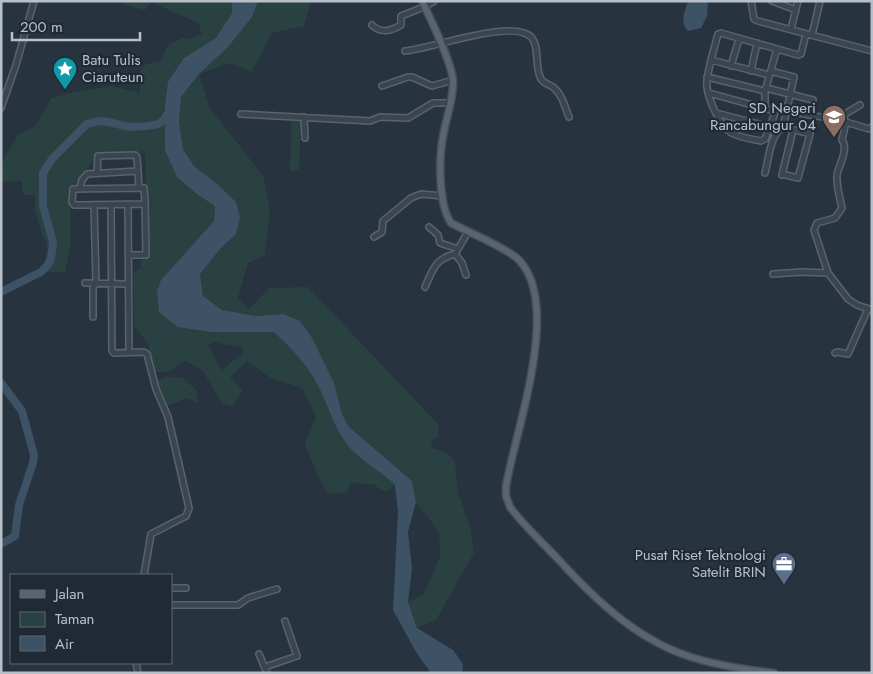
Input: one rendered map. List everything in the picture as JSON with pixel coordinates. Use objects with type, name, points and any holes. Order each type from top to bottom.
[{"type":"main road","points":[[423,4],[453,80],[441,152],[445,210],[451,223],[512,255],[520,262],[528,275],[536,302],[538,324],[535,350],[527,396],[506,486],[506,496],[510,506],[585,588],[642,634],[662,646],[685,655],[759,672],[774,673]]},
{"type":"street","points":[[1,108],[16,65],[34,1]]},
{"type":"street","points":[[372,25],[382,32],[395,28],[401,25],[401,16],[423,4],[434,1]]},
{"type":"street","points":[[751,1],[754,19],[872,51]]},
{"type":"street","points":[[772,1],[796,10]]},
{"type":"street","points":[[791,30],[798,1]]},
{"type":"street","points":[[709,93],[774,111],[775,113],[765,139],[761,141],[733,134],[724,127],[716,113],[709,93],[706,83],[718,34],[722,33],[798,55],[809,34],[820,1]]},
{"type":"street","points":[[405,51],[510,30],[523,32],[535,44],[536,66],[540,77],[543,82],[553,87],[561,97],[569,117]]},
{"type":"street","points":[[731,66],[739,38]]},
{"type":"street","points":[[751,71],[757,43]]},
{"type":"street","points":[[765,108],[777,49]]},
{"type":"street","points":[[712,60],[751,71],[794,77],[783,127],[774,136],[765,173]]},
{"type":"street","points":[[382,86],[408,77],[432,86],[453,80]]},
{"type":"street","points":[[708,77],[813,100]]},
{"type":"street","points":[[241,114],[370,121],[380,117],[408,118],[433,103],[450,103]]},
{"type":"street","points":[[835,353],[848,354],[870,310],[848,299],[828,273],[814,230],[817,223],[835,218],[842,208],[837,176],[844,150],[842,140],[846,122],[844,119],[845,114],[860,105]]},
{"type":"street","points":[[787,111],[846,122],[869,129],[872,127]]},
{"type":"street","points":[[716,113],[770,127]]},
{"type":"street","points":[[304,117],[305,138]]},
{"type":"street","points":[[783,127],[810,134],[798,178],[782,175],[793,130]]},
{"type":"street","points":[[97,173],[98,156],[135,155],[139,188]]},
{"type":"street","points":[[80,188],[84,176],[87,174],[138,171]]},
{"type":"street","points":[[128,255],[146,256],[145,189],[80,188],[72,190],[73,204],[128,205],[145,203]]},
{"type":"street","points":[[374,237],[382,232],[383,221],[411,198],[421,194],[443,196]]},
{"type":"street","points":[[93,317],[93,288],[96,283],[94,205]]},
{"type":"street","points":[[111,205],[112,351],[114,353],[144,352],[147,354],[156,389],[168,417],[189,508],[186,516],[150,534],[144,574]]},
{"type":"street","points":[[128,205],[127,284],[129,352]]},
{"type":"street","points":[[429,227],[438,235],[441,244],[457,251],[466,275]]},
{"type":"street","points":[[425,287],[438,261],[457,251],[468,232]]},
{"type":"street","points":[[773,274],[828,273]]},
{"type":"street","points":[[85,283],[127,284]]},
{"type":"street","points":[[172,588],[186,588]]},
{"type":"street","points":[[172,605],[238,605],[248,598],[278,589]]},
{"type":"street","points":[[258,654],[266,670],[297,656],[285,621]]},
{"type":"green space","points":[[124,1],[232,1],[232,13],[216,39],[184,58],[165,105],[198,195],[215,206],[214,221],[161,280],[252,332],[275,332],[297,355],[312,375],[347,445],[395,485],[385,492],[373,484],[350,483],[347,493],[328,494],[317,474],[305,444],[316,416],[302,388],[271,378],[247,361],[230,377],[243,390],[233,407],[222,403],[202,370],[185,361],[168,372],[153,372],[149,362],[149,345],[134,326],[133,273],[141,268],[141,257],[149,256],[145,153],[99,153],[73,188],[70,211],[70,249],[65,272],[45,272],[47,244],[35,211],[35,195],[23,195],[22,181],[1,182],[1,164],[19,134],[35,126],[51,98],[111,86],[140,93],[139,73],[146,64],[160,61],[169,44],[183,38],[190,39],[202,34],[198,23],[151,2],[145,10],[124,5]],"holes":[[[213,342],[243,348],[243,353],[222,370],[208,346]]]},
{"type":"green space","points":[[258,1],[311,1],[304,26],[272,33],[252,72],[230,63],[199,74],[228,47],[252,17]]},
{"type":"green space","points":[[199,74],[210,108],[263,176],[270,211],[265,255],[248,263],[238,298],[249,309],[269,288],[308,287],[438,424],[438,437],[432,441],[431,448],[444,451],[455,461],[458,492],[470,526],[474,553],[436,620],[417,628],[408,602],[423,595],[440,557],[439,532],[416,502],[412,481],[348,426],[342,414],[334,383],[300,321],[284,314],[256,316],[222,310],[203,296],[200,274],[220,249],[236,234],[217,184],[194,166],[183,149],[179,122],[181,97]]},
{"type":"green space","points":[[291,119],[301,119],[299,170],[290,171]]},
{"type":"green space","points":[[167,376],[183,378],[197,391],[198,404],[187,398],[167,406],[157,381]]},
{"type":"water","points":[[232,1],[258,1],[252,17],[228,47],[199,74],[181,97],[179,122],[183,149],[194,166],[236,202],[240,217],[236,234],[220,249],[200,274],[203,296],[222,310],[256,316],[284,314],[300,321],[312,338],[334,383],[342,414],[348,426],[412,481],[416,502],[408,532],[412,569],[408,602],[417,628],[453,650],[463,664],[462,673],[431,673],[416,652],[393,610],[398,512],[395,485],[347,445],[316,382],[302,362],[274,332],[212,332],[178,327],[159,312],[157,292],[161,280],[214,221],[215,206],[198,195],[177,177],[165,150],[165,105],[168,82],[184,58],[216,38],[232,13]]},
{"type":"water","points":[[688,1],[708,1],[707,16],[701,28],[688,31],[683,21]]},
{"type":"waterway","points":[[1,292],[41,272],[51,259],[53,242],[43,206],[43,173],[52,159],[87,124],[102,121],[129,127],[153,125],[162,122],[170,110]]},
{"type":"waterway","points":[[1,383],[22,411],[34,455],[19,505],[15,536],[1,544]]},
{"type":"place","name":"Batu Tulis Ciaruteun","points":[[65,90]]},
{"type":"place","name":"SD Negeri Rancabungur 04","points":[[834,138]]},
{"type":"place","name":"Pusat Riset Teknologi Satelit BRIN","points":[[784,585]]}]
